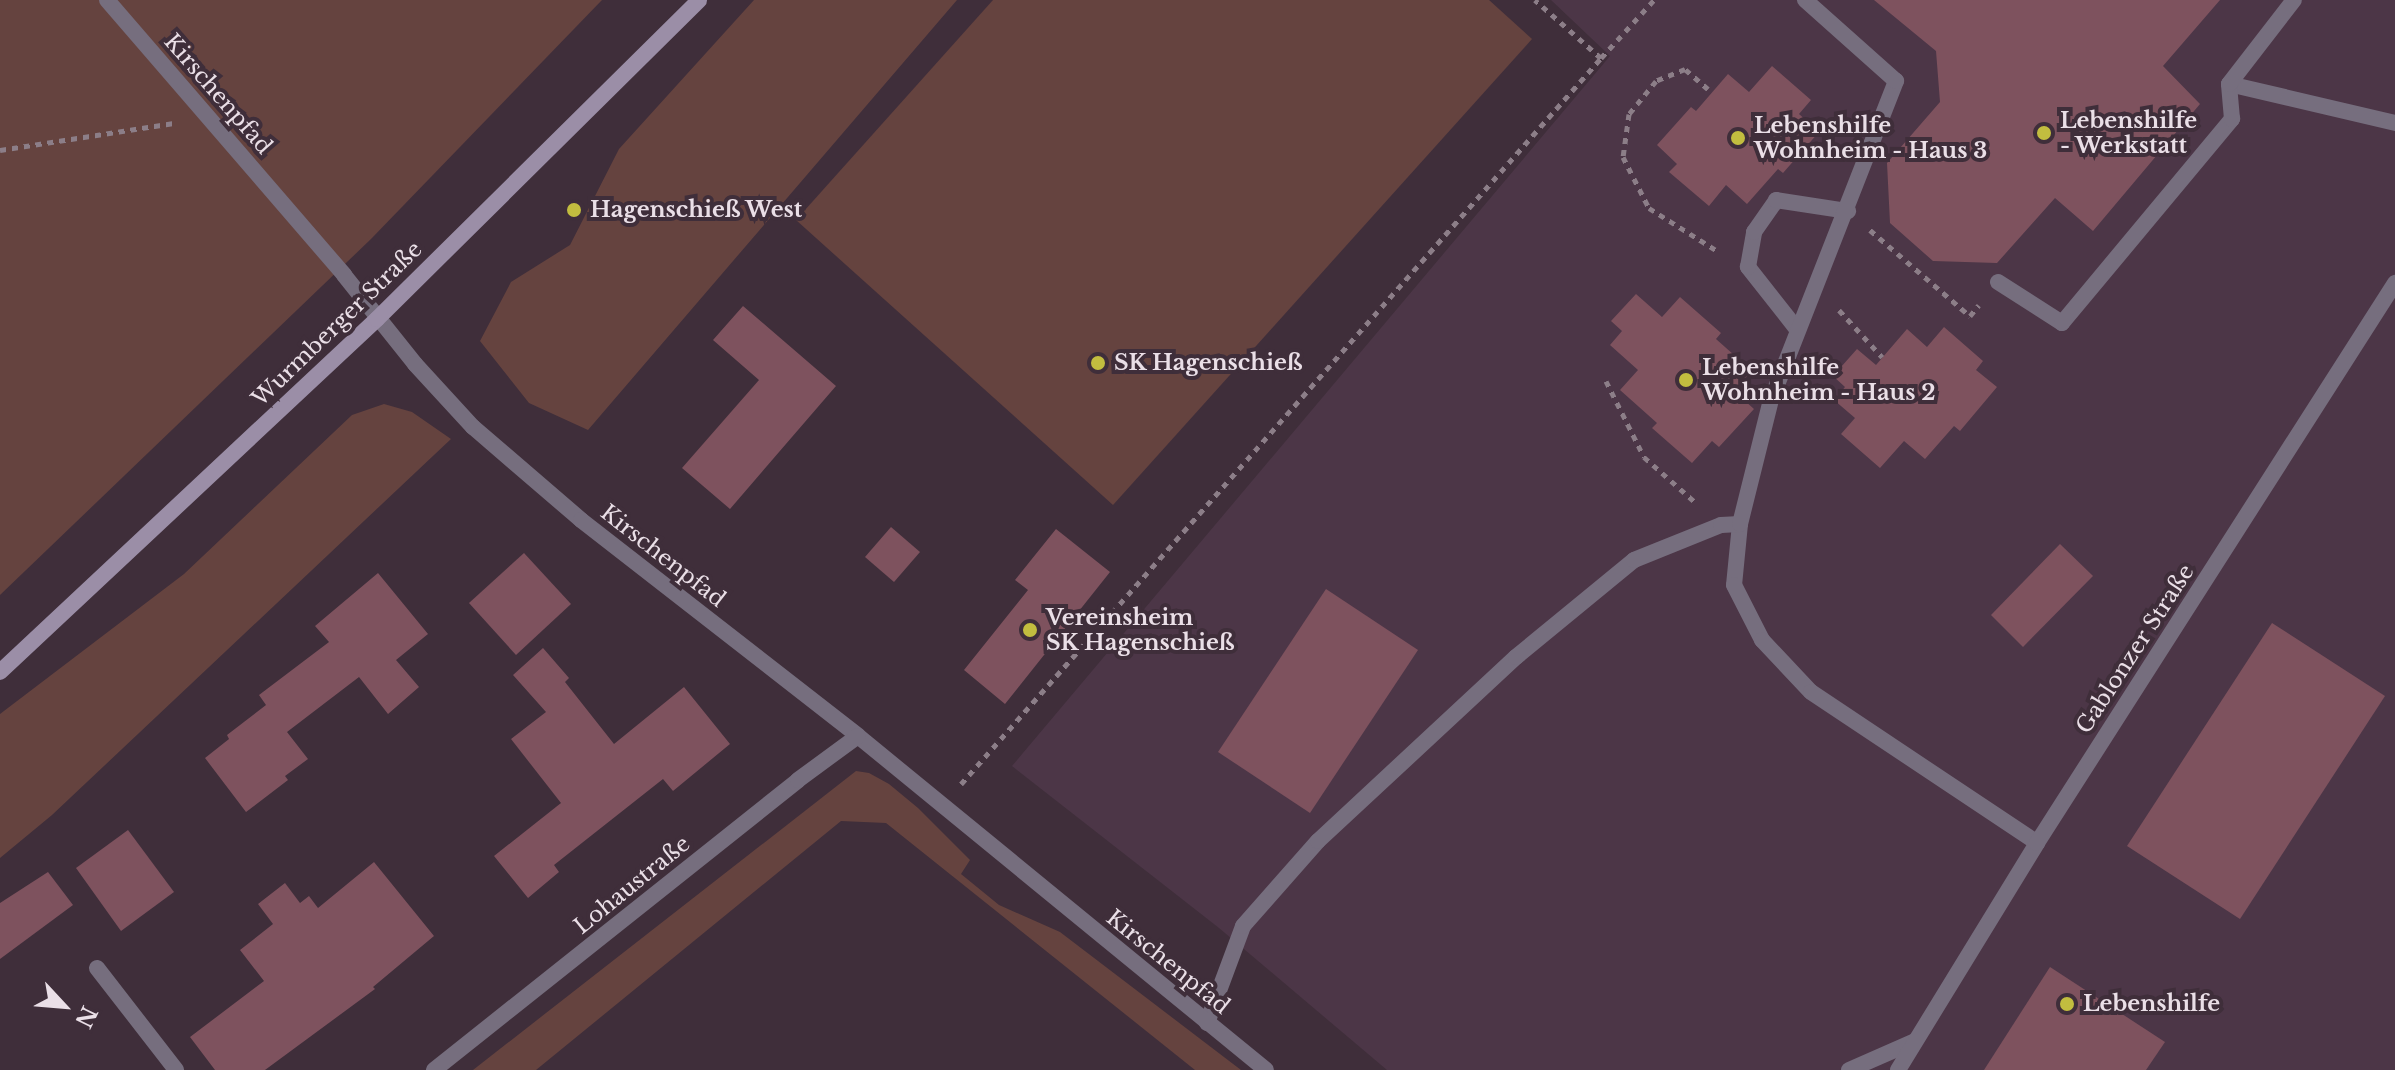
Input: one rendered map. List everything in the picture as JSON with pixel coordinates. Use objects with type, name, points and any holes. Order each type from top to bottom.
[{"type":"main road","name":"Wurmberger Straße","points":[[0,672],[377,319],[699,0]]},
{"type":"street","name":"Kirschenpfad","points":[[107,0],[210,117],[377,319],[473,427],[581,520],[858,736],[1266,1070]]},
{"type":"street","points":[[1805,0],[1896,81],[1848,211],[1796,328],[1771,400],[1740,524],[1734,585],[1762,640],[1811,692],[2037,843]]},
{"type":"street","points":[[1998,282],[2062,323],[2232,119],[2229,84],[2294,0]]},
{"type":"street","points":[[2229,84],[2395,123]]},
{"type":"street","points":[[1796,328],[1748,267],[1754,232],[1776,200],[1848,211]]},
{"type":"street","name":"Gablonzer Straße","points":[[1898,1070],[2037,843],[2395,283]]},
{"type":"street","points":[[1207,1023],[1243,926],[1318,841],[1516,657],[1634,560],[1721,525],[1740,524]]},
{"type":"street","name":"Lohaustraße","points":[[434,1070],[798,780],[858,736]]},
{"type":"street","points":[[97,968],[176,1070]]},
{"type":"street","points":[[1849,1070],[1917,1040]]},
{"type":"path","points":[[1535,0],[1601,58]]},
{"type":"path","points":[[942,806],[1654,0]]},
{"type":"path","points":[[1708,89],[1685,69],[1656,81],[1629,114],[1623,157],[1649,208],[1689,236],[1748,267]]},
{"type":"path","points":[[0,150],[210,117]]},
{"type":"path","points":[[1848,211],[1970,316],[1998,282]]},
{"type":"path","points":[[1814,283],[1882,357]]},
{"type":"path","points":[[1606,381],[1644,457],[1721,525]]},
{"type":"shaded area","points":[[0,0],[602,0],[371,239],[0,595]]},
{"type":"shaded area","points":[[754,0],[957,0],[588,430],[529,403],[480,341],[511,282],[570,245],[619,149]]},
{"type":"shaded area","name":"SK Hagenschieß","points":[[993,0],[1489,0],[1532,39],[1113,505],[796,220]]},
{"type":"shaded area","points":[[1551,0],[2395,0],[2395,1070],[1387,1070],[1219,928],[1012,766],[1610,56]]},
{"type":"shaded area","points":[[384,404],[412,412],[451,439],[52,815],[0,858],[0,714],[184,574],[352,415]]},
{"type":"shaded area","points":[[856,771],[869,773],[889,784],[918,808],[970,860],[961,874],[999,905],[1060,932],[1241,1070],[1195,1070],[886,823],[841,821],[536,1070],[473,1070]]},
{"type":"building","name":"Lebenshilfe - Werkstatt","points":[[1874,0],[2220,0],[2163,66],[2200,104],[2093,231],[2055,198],[1997,263],[1933,261],[1890,223],[1887,163],[1940,102],[1936,51]]},
{"type":"building","name":"Lebenshilfe Wohnheim - Haus 3","points":[[1772,66],[1811,100],[1799,114],[1819,132],[1783,173],[1778,169],[1747,204],[1726,185],[1709,206],[1669,172],[1677,164],[1657,145],[1691,107],[1696,111],[1728,74],[1749,92]]},
{"type":"building","name":"Lebenshilfe Wohnheim - Haus 2","points":[[1636,294],[1662,317],[1680,297],[1721,333],[1716,339],[1752,371],[1734,391],[1754,409],[1719,447],[1712,441],[1692,463],[1652,428],[1657,423],[1620,390],[1638,370],[1610,345],[1622,331],[1611,321]]},
{"type":"building","points":[[743,306],[836,386],[730,509],[682,468],[759,380],[713,340]]},
{"type":"building","points":[[1944,327],[1983,361],[1976,370],[1997,387],[1960,431],[1954,426],[1925,459],[1904,441],[1880,468],[1841,434],[1855,418],[1834,400],[1845,387],[1833,376],[1857,349],[1876,365],[1907,329],[1927,347]]},
{"type":"building","points":[[891,527],[920,552],[894,582],[865,557]]},
{"type":"building","name":"Vereinsheim SK Hagenschieß","points":[[1056,529],[1110,572],[1005,704],[964,670],[1028,590],[1015,580]]},
{"type":"building","points":[[2060,544],[2093,576],[2023,647],[1991,615]]},
{"type":"building","points":[[524,553],[571,604],[516,655],[469,603]]},
{"type":"building","points":[[378,573],[428,634],[396,660],[419,687],[388,714],[359,677],[287,732],[308,759],[285,776],[288,780],[246,812],[205,758],[229,739],[227,735],[266,705],[259,695],[329,642],[315,626]]},
{"type":"building","points":[[1326,589],[1418,650],[1310,813],[1218,752]]},
{"type":"building","points":[[2272,623],[2385,696],[2240,919],[2127,846]]},
{"type":"building","points":[[543,648],[569,678],[565,682],[614,744],[684,687],[730,744],[673,791],[663,779],[554,865],[559,872],[528,898],[494,856],[561,803],[511,739],[546,712],[513,675]]},
{"type":"building","points":[[128,830],[174,892],[121,931],[76,868]]},
{"type":"building","points":[[374,862],[434,936],[373,987],[375,989],[265,1070],[215,1070],[190,1037],[264,981],[240,950],[273,924],[258,904],[285,883],[300,903],[309,896],[318,908]]},
{"type":"building","points":[[48,872],[73,905],[0,959],[0,903]]},
{"type":"building","name":"Lebenshilfe","points":[[2050,967],[2165,1042],[2146,1070],[1984,1070]]},
{"type":"place","name":"Lebenshilfe - Werkstatt","points":[[2044,133]]},
{"type":"place","name":"Lebenshilfe Wohnheim - Haus 3","points":[[1738,138]]},
{"type":"place","name":"Hagenschieß West","points":[[574,210]]},
{"type":"place","name":"SK Hagenschieß","points":[[1098,363]]},
{"type":"place","name":"Lebenshilfe Wohnheim - Haus 2","points":[[1686,380]]},
{"type":"place","name":"Vereinsheim SK Hagenschieß","points":[[1030,630]]},
{"type":"place","name":"Lebenshilfe","points":[[2067,1004]]}]
